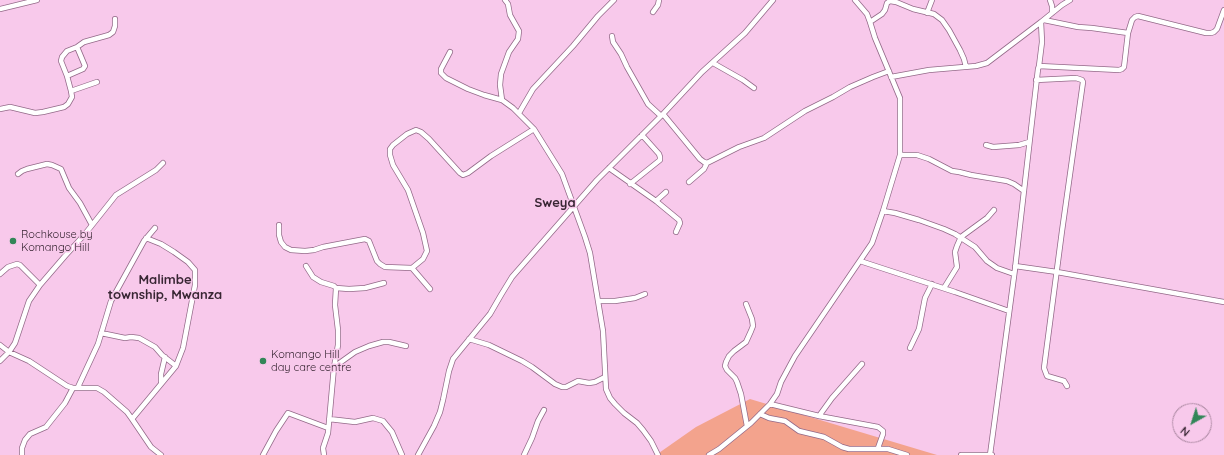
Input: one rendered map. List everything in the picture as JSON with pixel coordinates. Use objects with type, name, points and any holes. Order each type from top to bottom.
[{"type":"street","points":[[0,9],[37,0]]},
{"type":"street","points":[[519,113],[532,89],[614,0]]},
{"type":"street","points":[[653,12],[658,5],[659,0]]},
{"type":"street","points":[[420,454],[440,412],[448,371],[453,359],[469,339],[484,324],[512,278],[597,180],[662,115],[702,72],[745,33],[773,0]]},
{"type":"street","points":[[709,455],[720,449],[751,423],[770,404],[777,394],[781,382],[795,356],[872,243],[883,211],[900,155],[900,98],[875,38],[870,22],[866,14],[855,0]]},
{"type":"street","points":[[927,13],[932,0]]},
{"type":"street","points":[[1050,0],[1052,13]]},
{"type":"street","points":[[891,77],[929,70],[987,64],[1070,0]]},
{"type":"street","points":[[502,100],[500,85],[501,74],[509,52],[518,39],[519,31],[510,15],[507,1]]},
{"type":"street","points":[[870,22],[882,14],[887,3],[890,1],[934,14],[942,20],[960,50],[966,67]]},
{"type":"street","points":[[1039,66],[1119,70],[1124,67],[1128,33],[1134,17],[1138,16],[1211,33],[1217,29],[1224,10]]},
{"type":"street","points":[[0,109],[10,107],[35,113],[48,112],[64,107],[68,104],[72,97],[67,76],[61,61],[62,57],[67,51],[84,42],[109,35],[115,26],[115,19]]},
{"type":"street","points":[[1043,21],[1128,33]]},
{"type":"street","points":[[961,455],[991,455],[1024,191],[1036,80],[1042,42],[1043,21]]},
{"type":"street","points":[[612,36],[613,42],[648,104],[662,115],[700,159],[707,163]]},
{"type":"street","points":[[67,76],[83,69],[85,66],[77,47]]},
{"type":"street","points":[[450,52],[441,69],[441,73],[446,78],[468,89],[502,100],[519,113],[534,129],[562,174],[590,253],[603,331],[606,389],[610,398],[643,430],[651,441],[658,455]]},
{"type":"street","points":[[713,63],[754,88]]},
{"type":"street","points":[[689,182],[704,169],[707,163],[739,147],[764,138],[812,107],[833,98],[850,87],[889,71]]},
{"type":"street","points":[[1036,80],[1076,78],[1082,80],[1044,368],[1047,376],[1064,381],[1067,386]]},
{"type":"street","points":[[71,91],[97,82]]},
{"type":"street","points":[[279,225],[281,242],[285,247],[291,250],[314,250],[365,239],[369,241],[380,264],[385,267],[412,268],[423,259],[427,251],[423,233],[408,190],[393,165],[390,149],[393,145],[407,134],[416,130],[421,132],[463,175],[534,129]]},
{"type":"street","points":[[630,184],[658,162],[660,157],[642,135]]},
{"type":"street","points":[[986,145],[993,147],[1019,146],[1029,142]]},
{"type":"street","points":[[900,155],[917,156],[929,159],[952,171],[971,176],[1007,181],[1024,191]]},
{"type":"street","points":[[0,361],[15,343],[29,301],[40,285],[116,195],[156,170],[163,163]]},
{"type":"street","points":[[18,174],[27,169],[47,164],[61,169],[69,188],[92,225]]},
{"type":"street","points":[[609,168],[678,220],[680,223],[676,232]]},
{"type":"street","points":[[656,202],[666,192]]},
{"type":"street","points":[[944,288],[956,267],[957,246],[961,238],[987,218],[994,210]]},
{"type":"street","points":[[883,211],[944,229],[975,247],[997,268],[1014,274]]},
{"type":"street","points":[[22,455],[22,448],[25,440],[30,434],[48,424],[76,387],[98,344],[111,301],[146,238],[155,228]]},
{"type":"street","points":[[132,418],[176,366],[183,348],[195,285],[195,270],[174,252],[161,244],[146,238]]},
{"type":"street","points":[[860,261],[1009,311]]},
{"type":"street","points":[[0,274],[8,267],[17,264],[20,265],[40,285]]},
{"type":"street","points":[[306,266],[313,276],[321,282],[336,288],[365,288],[384,283]]},
{"type":"street","points":[[1015,266],[1224,302]]},
{"type":"street","points":[[412,268],[430,289]]},
{"type":"street","points":[[910,348],[919,329],[925,298],[932,284]]},
{"type":"street","points":[[324,455],[324,444],[327,438],[334,367],[338,345],[335,305],[336,288]]},
{"type":"street","points":[[598,301],[615,301],[635,298],[645,294]]},
{"type":"street","points":[[746,304],[753,326],[746,342],[729,356],[725,366],[737,382],[741,394],[747,426]]},
{"type":"street","points":[[101,333],[125,338],[139,338],[155,347],[176,366]]},
{"type":"street","points":[[469,339],[489,346],[522,361],[555,384],[562,387],[566,387],[578,381],[589,383],[595,382],[605,377]]},
{"type":"street","points":[[334,367],[355,352],[369,346],[383,342],[406,346]]},
{"type":"street","points":[[0,345],[9,352],[29,361],[61,382],[76,387],[97,388],[104,392],[132,418],[151,447],[159,454]]},
{"type":"street","points":[[161,382],[161,374],[165,357]]},
{"type":"street","points":[[818,416],[862,364]]},
{"type":"street","points":[[770,404],[881,429],[883,434],[878,448]]},
{"type":"street","points":[[524,455],[544,410]]},
{"type":"street","points":[[263,455],[288,413],[328,428]]},
{"type":"street","points":[[760,414],[769,418],[785,421],[798,431],[824,437],[842,447],[856,449],[878,448],[896,450],[907,455]]},
{"type":"street","points":[[329,419],[355,422],[372,418],[383,420],[392,432],[402,455]]},
{"type":"shaded area","points":[[750,399],[937,455],[656,455],[696,427]]},
{"type":"place","name":"Rochkouse by Komango Hill","points":[[13,241]]},
{"type":"place","name":"Komango Hill day care centre","points":[[263,361]]},
{"type":"district","name":"Sweya","points":[[555,203]]},
{"type":"district","name":"Malimbe township, Mwanza","points":[[165,288]]}]
